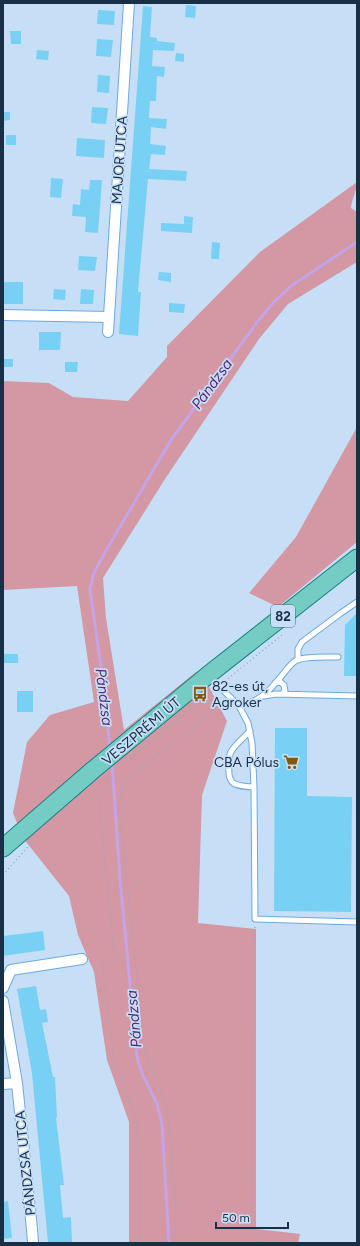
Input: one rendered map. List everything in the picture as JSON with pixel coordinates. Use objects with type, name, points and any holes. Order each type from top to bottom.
[{"type":"main road","name":"VESZPRÉMI ÚT","points":[[3,848],[93,770],[121,757],[357,558]]},
{"type":"street","name":"MAJOR UTCA","points":[[108,332],[129,3]]},
{"type":"street","points":[[3,315],[109,317]]},
{"type":"street","points":[[3,988],[11,970],[82,959]]},
{"type":"street","name":"PÁNDZSA UTCA","points":[[3,1001],[17,1083],[33,1243]]},
{"type":"street","points":[[3,1084],[17,1083]]},
{"type":"lane","points":[[298,660],[298,649],[302,642],[341,612],[357,602]]},
{"type":"lane","points":[[264,696],[290,665],[298,660],[306,658],[338,657]]},
{"type":"lane","points":[[214,680],[239,706],[245,716],[250,731],[254,787],[255,919],[357,922]]},
{"type":"lane","points":[[275,683],[278,682],[283,684],[285,691],[282,694]]},
{"type":"lane","points":[[239,706],[264,696],[282,694],[357,696]]},
{"type":"lane","points":[[250,731],[231,751],[228,773],[230,780],[233,783],[237,785],[254,787]]},
{"type":"path","points":[[121,757],[214,680],[284,633]]},
{"type":"path","points":[[175,1243],[176,1212],[169,1123],[164,1099],[145,1051],[119,806],[122,788],[129,777],[194,729],[228,694]]},
{"type":"path","points":[[98,795],[115,962],[102,964],[114,1061],[137,1122],[140,1177],[139,1243]]},
{"type":"path","points":[[3,875],[37,837]]},
{"type":"path","points":[[255,919],[252,1223],[254,1236],[259,1243]]},
{"type":"shaded area","points":[[357,182],[351,208],[357,212],[357,262],[288,304],[259,339],[165,479],[103,578],[106,618],[124,730],[196,672],[208,685],[227,721],[202,795],[198,923],[256,929],[256,1229],[300,1234],[298,1243],[129,1243],[129,1122],[107,1060],[94,972],[78,935],[69,896],[23,838],[13,813],[27,742],[50,715],[94,702],[77,586],[3,590],[3,381],[49,383],[73,397],[128,401],[167,357],[167,346],[260,252]]},
{"type":"shaded area","points":[[357,427],[357,542],[278,607],[249,593],[296,537]]},
{"type":"building","points":[[186,5],[196,6],[195,18],[185,17]]},
{"type":"building","points":[[143,6],[152,7],[150,37],[157,38],[157,41],[175,43],[174,51],[153,50],[152,66],[165,67],[164,77],[157,76],[156,101],[150,101],[149,118],[167,119],[166,129],[151,127],[150,144],[166,146],[165,155],[151,154],[149,169],[187,171],[186,181],[148,179],[138,292],[141,292],[138,336],[119,334]]},
{"type":"building","points":[[98,10],[115,11],[114,25],[97,24]]},
{"type":"building","points":[[10,31],[21,31],[21,44],[11,44]]},
{"type":"building","points":[[97,39],[113,40],[111,57],[96,56]]},
{"type":"building","points":[[37,50],[49,51],[48,60],[36,59]]},
{"type":"building","points":[[176,53],[184,54],[184,62],[175,61]]},
{"type":"building","points":[[98,75],[110,76],[109,93],[97,92]]},
{"type":"building","points":[[92,107],[108,108],[106,124],[91,123]]},
{"type":"building","points":[[3,112],[10,112],[10,120],[3,121]]},
{"type":"building","points":[[6,135],[16,135],[16,145],[6,145]]},
{"type":"building","points":[[77,138],[105,140],[104,158],[76,156]]},
{"type":"building","points":[[51,178],[63,179],[61,198],[50,197]]},
{"type":"building","points":[[90,180],[102,180],[98,233],[85,232],[86,217],[72,216],[73,204],[80,205],[81,189],[89,190]]},
{"type":"building","points":[[184,216],[193,217],[192,233],[161,231],[161,223],[184,224]]},
{"type":"building","points":[[212,242],[220,243],[219,259],[211,259]]},
{"type":"building","points":[[79,256],[97,257],[95,271],[78,270]]},
{"type":"building","points":[[159,272],[171,273],[171,282],[158,280]]},
{"type":"building","points":[[3,282],[23,282],[23,304],[3,304]]},
{"type":"building","points":[[54,289],[66,290],[65,300],[53,299]]},
{"type":"building","points":[[81,289],[94,290],[93,304],[80,304]]},
{"type":"building","points":[[169,303],[185,304],[184,313],[169,312]]},
{"type":"building","points":[[39,332],[61,332],[60,350],[39,350]]},
{"type":"building","points":[[3,359],[13,359],[13,367],[3,367]]},
{"type":"building","points":[[65,362],[78,362],[77,372],[65,372]]},
{"type":"building","points":[[357,613],[357,676],[344,676],[345,625]]},
{"type":"building","points":[[3,654],[18,654],[18,663],[3,663]]},
{"type":"building","points":[[17,691],[33,691],[33,712],[17,712]]},
{"type":"building","points":[[275,728],[307,728],[307,796],[352,797],[351,912],[274,911]]},
{"type":"building","points":[[43,931],[45,950],[3,956],[3,936]]},
{"type":"building","points":[[36,986],[40,1010],[46,1009],[48,1022],[42,1023],[53,1077],[55,1077],[56,1118],[64,1185],[60,1185],[63,1218],[71,1217],[72,1243],[48,1243],[32,1073],[17,989]]},
{"type":"building","points":[[8,1201],[12,1238],[3,1239],[3,1202]]},
{"type":"waterway","name":"Pándzsa","points":[[110,749],[104,688],[90,589],[94,573],[171,440],[258,321],[274,302],[291,286],[357,242]]},
{"type":"waterway","name":"Pándzsa","points":[[112,763],[120,879],[137,1057],[142,1073],[157,1104],[162,1124],[169,1243]]},
{"type":"place","name":"82-es út, Agroker","points":[[200,694]]},
{"type":"place","name":"CBA Pólus","points":[[291,762]]}]
